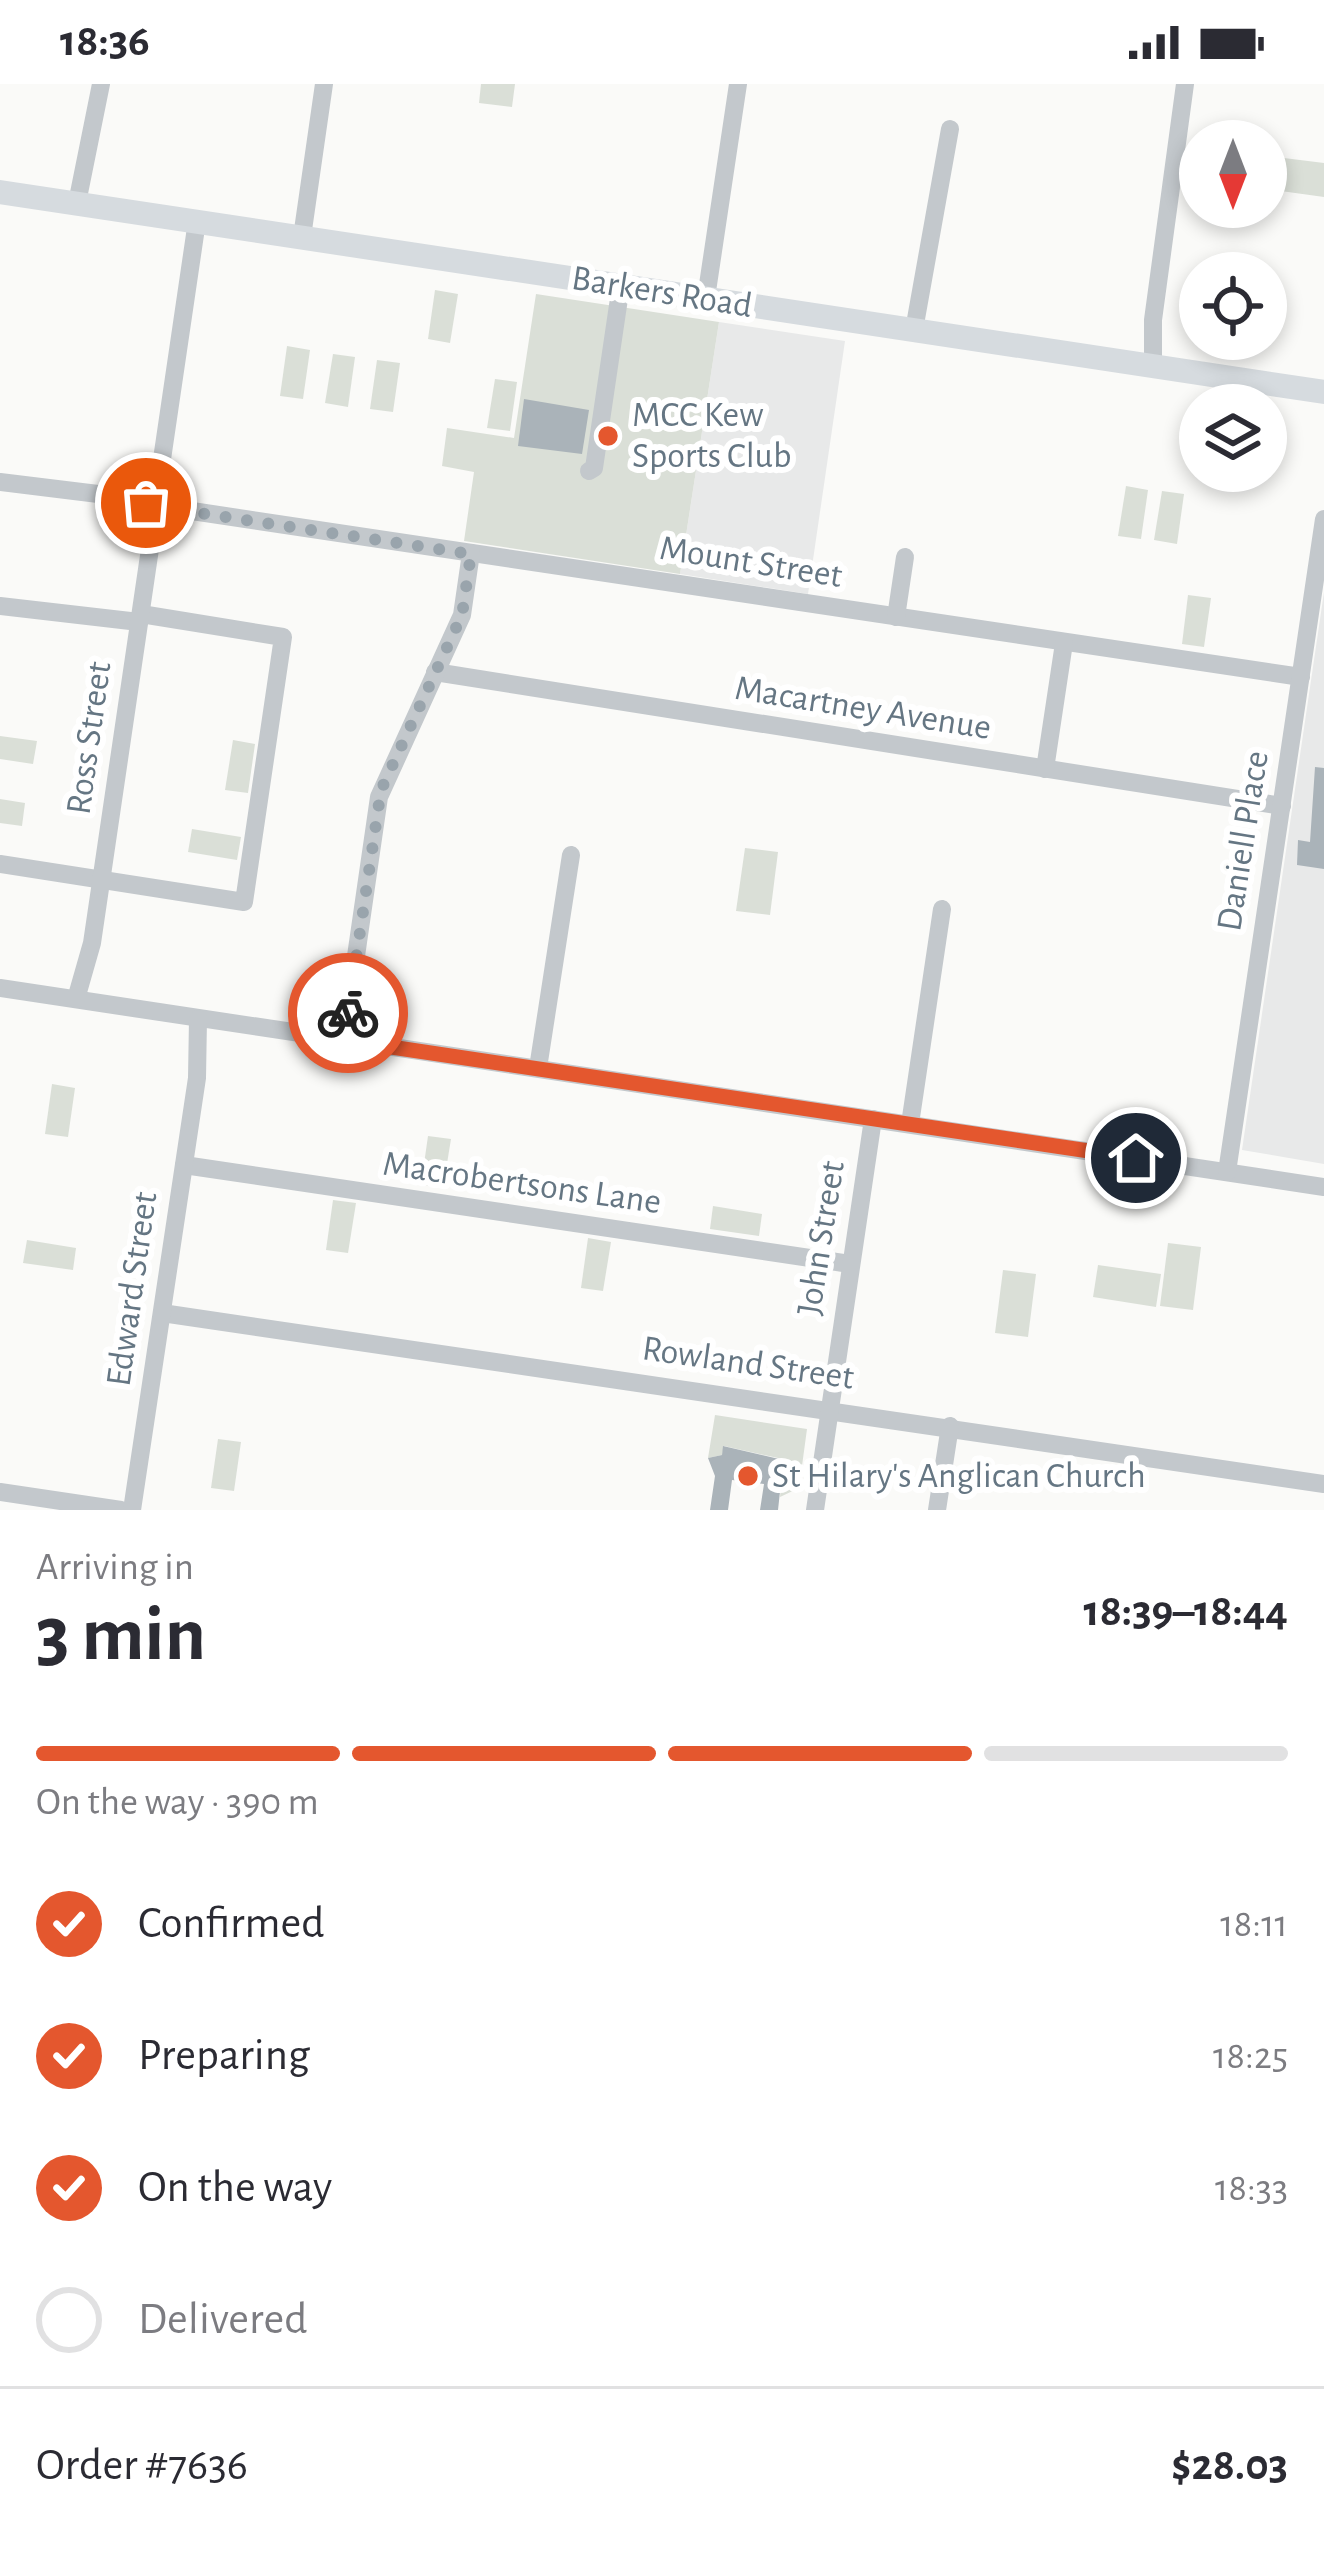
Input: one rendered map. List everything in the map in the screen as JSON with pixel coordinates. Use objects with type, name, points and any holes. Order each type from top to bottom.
[{"type":"main road","name":"Barkers Road","points":[[0,192],[1324,392]]},
{"type":"street","points":[[84,204],[101,84]]},
{"type":"street","points":[[302,237],[324,84]]},
{"type":"street","points":[[706,298],[738,84]]},
{"type":"street","points":[[1147,365],[1185,84]]},
{"type":"street","points":[[920,331],[950,129]]},
{"type":"street","name":"Ross Street","points":[[84,1001],[197,221]]},
{"type":"street","points":[[589,471],[594,468],[621,285]]},
{"type":"street","name":"Mount Street","points":[[0,482],[1301,677]]},
{"type":"street","name":"Daniell Place","points":[[1227,1172],[1324,519]]},
{"type":"street","points":[[344,1040],[379,796],[463,612],[471,554]]},
{"type":"street","points":[[896,617],[905,557]]},
{"type":"street","points":[[0,606],[284,637],[244,902],[0,864]]},
{"type":"street","points":[[1045,769],[1064,643]]},
{"type":"street","name":"Macartney Avenue","points":[[435,672],[1282,806]]},
{"type":"street","points":[[538,1068],[572,855]]},
{"type":"street","points":[[910,1124],[942,909]]},
{"type":"street","points":[[0,988],[1324,1187]]},
{"type":"street","name":"Edward Street","points":[[132,1510],[205,1020]]},
{"type":"street","name":"John Street","points":[[814,1510],[873,1119]]},
{"type":"street","name":"Macrobertsons Lane","points":[[184,1165],[850,1264]]},
{"type":"street","name":"Rowland Street","points":[[162,1313],[1324,1484]]},
{"type":"street","points":[[937,1510],[950,1426]]},
{"type":"street","points":[[0,1492],[121,1510]]},
{"type":"shaded area","points":[[481,84],[515,84],[512,107],[479,103]]},
{"type":"shaded area","points":[[1287,158],[1324,163],[1324,197],[1287,192]]},
{"type":"shaded area","points":[[435,290],[458,294],[450,343],[428,339]]},
{"type":"shaded area","name":"MCC Kew Sports Club","points":[[536,294],[719,322],[680,574],[464,541],[474,472],[442,466],[447,428],[514,438]]},
{"type":"shaded area","points":[[719,322],[845,341],[808,594],[680,574]]},
{"type":"shaded area","points":[[287,346],[310,350],[303,399],[280,396]]},
{"type":"shaded area","points":[[333,354],[355,357],[348,407],[325,403]]},
{"type":"shaded area","points":[[377,360],[400,363],[393,412],[370,409]]},
{"type":"shaded area","points":[[495,379],[517,382],[510,431],[487,428]]},
{"type":"shaded area","points":[[1126,486],[1148,490],[1141,539],[1118,536]]},
{"type":"shaded area","points":[[1162,491],[1184,494],[1177,544],[1154,540]]},
{"type":"shaded area","points":[[1324,592],[1324,1164],[1242,1150]]},
{"type":"shaded area","points":[[1188,595],[1211,598],[1204,647],[1182,644]]},
{"type":"shaded area","points":[[0,736],[37,741],[33,764],[0,759]]},
{"type":"shaded area","points":[[233,740],[255,744],[248,793],[225,790]]},
{"type":"shaded area","points":[[0,799],[25,803],[22,826],[0,823]]},
{"type":"shaded area","points":[[192,829],[241,837],[237,860],[188,852]]},
{"type":"shaded area","points":[[745,848],[778,852],[770,915],[736,911]]},
{"type":"shaded area","points":[[52,1084],[75,1088],[68,1137],[45,1134]]},
{"type":"shaded area","points":[[428,1136],[451,1139],[443,1188],[421,1185]]},
{"type":"shaded area","points":[[333,1200],[356,1203],[348,1253],[326,1250]]},
{"type":"shaded area","points":[[713,1206],[762,1214],[759,1236],[710,1229]]},
{"type":"shaded area","points":[[588,1238],[611,1242],[603,1291],[581,1288]]},
{"type":"shaded area","points":[[27,1240],[76,1248],[73,1270],[23,1263]]},
{"type":"shaded area","points":[[1168,1243],[1201,1247],[1193,1310],[1160,1306]]},
{"type":"shaded area","points":[[1098,1265],[1161,1274],[1156,1307],[1093,1297]]},
{"type":"shaded area","points":[[1003,1270],[1036,1274],[1028,1337],[995,1333]]},
{"type":"shaded area","points":[[715,1415],[807,1429],[799,1488],[780,1497],[783,1465],[778,1458],[724,1446],[722,1455],[708,1458]]},
{"type":"shaded area","points":[[218,1439],[241,1442],[234,1491],[211,1488]]},
{"type":"building","points":[[524,399],[589,410],[582,454],[518,446]]},
{"type":"building","points":[[1315,767],[1324,768],[1324,869],[1297,865],[1298,840],[1310,842]]},
{"type":"building","name":"St Hilary's Anglican Church","points":[[723,1446],[779,1459],[783,1464],[778,1510],[760,1510],[764,1484],[732,1480],[728,1510],[710,1510],[715,1476],[708,1458],[722,1455]]},
{"type":"way so far","points":[[146,503],[158,495],[192,512],[471,554],[462,615],[381,790],[348,1013]]},
{"type":"place","name":"MCC Kew Sports Club","points":[[608,436]]},
{"type":"place","name":"St Hilary's Anglican Church","points":[[748,1476]]},
{"type":"route","points":[[348,1013],[344,1040],[1136,1158]]}]
